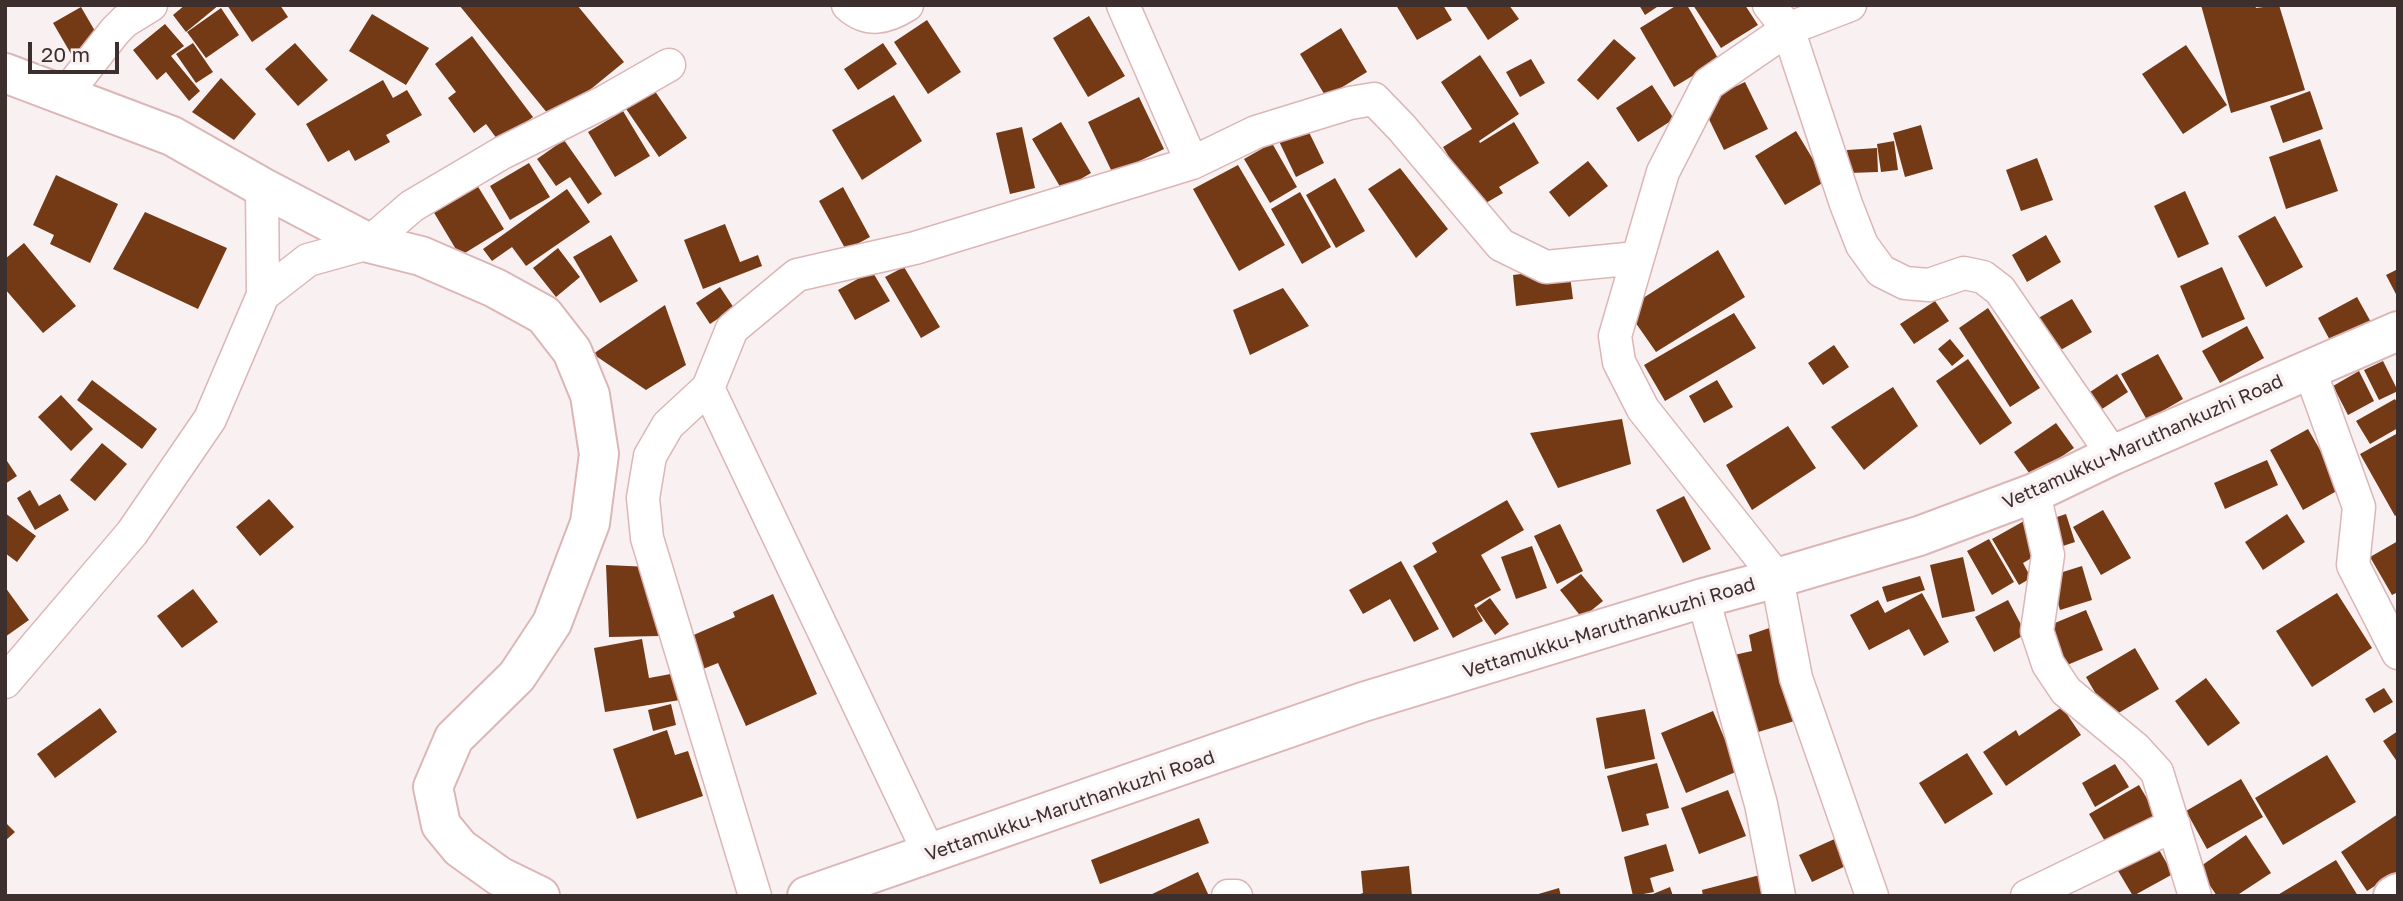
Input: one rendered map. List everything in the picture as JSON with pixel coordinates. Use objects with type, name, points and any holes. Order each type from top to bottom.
[{"type":"main road","points":[[5,73],[172,135],[262,187],[369,243],[421,256],[495,288],[544,315],[572,351],[590,395],[599,454],[590,523],[552,623],[517,676],[454,738],[433,787],[441,825],[460,848],[499,876],[540,896]]},
{"type":"main road","name":"Vettamukku-Maruthankuzhi Road","points":[[807,896],[1363,702],[1703,598],[1919,536],[2034,493],[2113,455],[2398,331]]},
{"type":"main road","points":[[2393,896],[2398,893]]},
{"type":"street","points":[[848,5],[864,16],[877,19],[892,15],[907,5]]},
{"type":"street","points":[[1123,5],[1192,163]]},
{"type":"street","points":[[1850,5],[1778,17],[1707,84],[1663,172],[1615,336],[1619,362],[1643,409],[1777,578],[1796,678],[1872,896]]},
{"type":"street","points":[[65,95],[130,11]]},
{"type":"street","points":[[1778,17],[1862,245],[1881,271],[1905,283],[1929,285],[1964,273],[1983,277],[2000,289],[2113,455]]},
{"type":"street","points":[[263,295],[309,260],[369,243],[412,206],[502,153],[606,101],[669,65]]},
{"type":"street","points":[[755,896],[647,538],[643,498],[650,456],[668,425],[709,388],[732,329],[797,275],[915,248],[1192,163],[1256,132],[1350,103],[1374,99],[1502,245],[1546,267],[1637,258]]},
{"type":"street","points":[[5,682],[132,533],[210,419],[263,295],[262,187]]},
{"type":"street","points":[[2309,368],[2359,507],[2353,565],[2398,653]]},
{"type":"street","points":[[709,388],[930,855]]},
{"type":"street","points":[[2034,493],[2048,555],[2037,631],[2048,664],[2066,691],[2135,748],[2157,772],[2194,896]]},
{"type":"street","points":[[1703,598],[1760,804],[1779,896]]},
{"type":"street","points":[[2027,896],[2174,825]]},
{"type":"street","points":[[1228,896],[1236,896]]},
{"type":"building","points":[[185,5],[219,5],[186,32],[173,15]]},
{"type":"building","points":[[227,5],[280,5],[288,17],[252,42]]},
{"type":"building","points":[[459,5],[577,5],[624,62],[553,120]]},
{"type":"building","points":[[1396,5],[1443,5],[1452,20],[1417,40]]},
{"type":"building","points":[[1465,5],[1509,5],[1519,19],[1488,40]]},
{"type":"building","points":[[1639,5],[1660,5],[1645,15]]},
{"type":"building","points":[[1677,5],[1687,5],[1719,60],[1674,87],[1640,28]]},
{"type":"building","points":[[1693,5],[1745,5],[1758,25],[1721,48]]},
{"type":"building","points":[[2201,5],[2255,5],[2256,8],[2279,5],[2305,90],[2231,113]]},
{"type":"building","points":[[81,7],[102,43],[74,59],[53,23]]},
{"type":"building","points":[[221,8],[239,35],[206,58],[187,32]]},
{"type":"building","points":[[372,14],[429,48],[406,85],[349,51]]},
{"type":"building","points":[[1089,16],[1125,76],[1088,97],[1053,38]]},
{"type":"building","points":[[927,20],[961,72],[928,94],[894,42]]},
{"type":"building","points":[[165,24],[184,46],[171,56],[200,91],[189,101],[166,72],[157,80],[133,50]]},
{"type":"building","points":[[1341,28],[1367,72],[1326,97],[1300,54]]},
{"type":"building","points":[[472,36],[533,117],[500,143],[486,124],[474,133],[448,98],[456,92],[435,64]]},
{"type":"building","points":[[1614,39],[1636,58],[1598,100],[1577,80]]},
{"type":"building","points":[[193,43],[213,72],[196,83],[176,54]]},
{"type":"building","points":[[295,43],[328,80],[298,106],[265,69]]},
{"type":"building","points":[[883,43],[897,64],[858,90],[844,69]]},
{"type":"building","points":[[2186,45],[2227,105],[2183,134],[2142,74]]},
{"type":"building","points":[[1480,55],[1519,114],[1479,141],[1480,143],[1514,122],[1539,163],[1499,187],[1503,193],[1479,207],[1443,147],[1472,129],[1441,82]]},
{"type":"building","points":[[1531,59],[1545,83],[1520,97],[1506,72]]},
{"type":"building","points":[[221,78],[256,114],[234,140],[192,112]]},
{"type":"building","points":[[383,80],[393,98],[407,90],[422,115],[386,135],[390,142],[355,161],[349,150],[328,162],[306,124]]},
{"type":"building","points":[[648,81],[687,138],[659,157],[620,100]]},
{"type":"building","points":[[1745,82],[1768,129],[1724,150],[1701,103]]},
{"type":"building","points":[[1652,85],[1674,119],[1638,142],[1616,108]]},
{"type":"building","points":[[2310,91],[2323,129],[2283,143],[2270,106]]},
{"type":"building","points":[[894,95],[922,141],[862,180],[832,130]]},
{"type":"building","points":[[1139,97],[1164,149],[1113,174],[1088,122]]},
{"type":"building","points":[[623,111],[650,156],[615,177],[588,132]]},
{"type":"building","points":[[1061,122],[1091,173],[1062,190],[1032,139]]},
{"type":"building","points":[[1305,124],[1324,163],[1296,177],[1277,137]]},
{"type":"building","points":[[1921,125],[1933,169],[1905,177],[1893,133]]},
{"type":"building","points":[[1022,127],[1035,188],[1010,194],[996,133]]},
{"type":"building","points":[[1796,131],[1826,181],[1785,205],[1755,156]]},
{"type":"building","points":[[2320,139],[2338,191],[2286,209],[2269,157]]},
{"type":"building","points":[[564,140],[602,194],[588,204],[570,177],[556,186],[537,159]]},
{"type":"building","points":[[1894,141],[1898,170],[1881,172],[1877,144]]},
{"type":"building","points":[[1272,143],[1297,187],[1270,203],[1244,159]]},
{"type":"building","points":[[1877,148],[1878,172],[1849,173],[1847,150]]},
{"type":"building","points":[[2037,158],[2053,200],[2021,211],[2006,170]]},
{"type":"building","points":[[1588,161],[1608,186],[1569,217],[1549,192]]},
{"type":"building","points":[[529,163],[550,197],[510,220],[490,186]]},
{"type":"building","points":[[1238,165],[1285,245],[1239,271],[1193,189]]},
{"type":"building","points":[[1400,168],[1448,229],[1416,258],[1368,189]]},
{"type":"building","points":[[56,175],[118,204],[90,263],[50,244],[54,235],[33,225]]},
{"type":"building","points":[[1335,178],[1365,231],[1336,248],[1306,195]]},
{"type":"building","points":[[477,185],[504,229],[460,256],[433,211]]},
{"type":"building","points":[[843,187],[870,237],[846,250],[819,201]]},
{"type":"building","points":[[567,189],[590,222],[526,266],[512,247],[492,261],[483,249]]},
{"type":"building","points":[[2185,191],[2209,244],[2178,258],[2154,206]]},
{"type":"building","points":[[1300,192],[1331,247],[1302,264],[1271,209]]},
{"type":"building","points":[[145,212],[227,248],[198,309],[113,269]]},
{"type":"building","points":[[2275,216],[2303,267],[2266,287],[2238,236]]},
{"type":"building","points":[[725,224],[740,262],[758,255],[762,266],[703,289],[684,240]]},
{"type":"building","points":[[611,235],[638,281],[600,303],[573,257]]},
{"type":"building","points":[[2046,235],[2061,262],[2027,282],[2012,255]]},
{"type":"building","points":[[24,243],[76,306],[43,333],[5,289],[5,259]]},
{"type":"building","points":[[558,248],[580,277],[556,297],[533,268]]},
{"type":"building","points":[[1718,250],[1745,297],[1656,352],[1626,309]]},
{"type":"building","points":[[904,267],[940,327],[921,338],[885,277]]},
{"type":"building","points":[[2222,267],[2245,319],[2202,338],[2180,286]]},
{"type":"building","points":[[1569,268],[1573,299],[1516,306],[1513,275]]},
{"type":"building","points":[[2398,269],[2398,298],[2386,275]]},
{"type":"building","points":[[872,271],[890,301],[855,320],[838,290]]},
{"type":"building","points":[[720,287],[734,308],[710,324],[696,303]]},
{"type":"building","points":[[1283,288],[1309,326],[1250,355],[1233,310]]},
{"type":"building","points":[[2357,297],[2372,324],[2333,346],[2318,318]]},
{"type":"building","points":[[2072,299],[2092,332],[2052,355],[2033,321]]},
{"type":"building","points":[[1935,301],[1949,321],[1914,344],[1900,324]]},
{"type":"building","points":[[665,305],[686,365],[646,390],[593,354]]},
{"type":"building","points":[[1988,308],[2040,388],[2010,407],[1959,328]]},
{"type":"building","points":[[1734,313],[1756,348],[1665,401],[1644,365]]},
{"type":"building","points":[[2247,326],[2264,358],[2220,383],[2202,351]]},
{"type":"building","points":[[1950,339],[1964,356],[1952,366],[1938,349]]},
{"type":"building","points":[[1834,345],[1849,367],[1823,385],[1808,363]]},
{"type":"building","points":[[2158,354],[2183,399],[2147,420],[2121,374]]},
{"type":"building","points":[[1968,359],[2012,423],[1980,445],[1936,381]]},
{"type":"building","points":[[2383,361],[2398,391],[2379,400],[2364,370]]},
{"type":"building","points":[[2359,371],[2374,401],[2348,415],[2333,386]]},
{"type":"building","points":[[2117,374],[2128,392],[2099,411],[2087,394]]},
{"type":"building","points":[[92,380],[157,429],[142,449],[77,400]]},
{"type":"building","points":[[1717,380],[1733,407],[1704,423],[1689,396]]},
{"type":"building","points":[[1893,387],[1918,426],[1864,470],[1831,427]]},
{"type":"building","points":[[61,395],[93,429],[71,451],[38,417]]},
{"type":"building","points":[[2395,399],[2398,404],[2398,428],[2370,444],[2356,421]]},
{"type":"building","points":[[1622,419],[1631,464],[1558,488],[1530,433]]},
{"type":"building","points":[[2056,423],[2074,448],[2032,477],[2014,452]]},
{"type":"building","points":[[1788,426],[1816,468],[1752,510],[1726,465]]},
{"type":"building","points":[[2308,429],[2342,488],[2303,510],[2270,450]]},
{"type":"building","points":[[2398,433],[2398,514],[2395,516],[2360,454]]},
{"type":"building","points":[[102,443],[127,464],[95,501],[70,480]]},
{"type":"building","points":[[5,458],[17,476],[5,484]]},
{"type":"building","points":[[2267,460],[2278,485],[2225,509],[2214,483]]},
{"type":"building","points":[[30,490],[39,506],[60,494],[69,510],[35,530],[17,498]]},
{"type":"building","points":[[1684,496],[1711,549],[1683,563],[1656,510]]},
{"type":"building","points":[[269,499],[294,527],[260,556],[236,527]]},
{"type":"building","points":[[1507,500],[1524,530],[1481,555],[1501,590],[1474,605],[1483,621],[1453,638],[1413,566],[1437,552],[1432,543]]},
{"type":"building","points":[[2103,510],[2131,558],[2101,575],[2073,527]]},
{"type":"building","points":[[5,513],[36,536],[17,562],[5,553]]},
{"type":"building","points":[[2066,514],[2075,542],[2051,550],[2042,522]]},
{"type":"building","points":[[2287,514],[2305,542],[2263,570],[2245,542]]},
{"type":"building","points":[[2024,521],[2042,552],[2023,563],[2031,578],[2019,585],[1992,539]]},
{"type":"building","points":[[1560,524],[1583,571],[1557,584],[1534,536]]},
{"type":"building","points":[[1989,539],[2014,582],[1992,595],[1967,551]]},
{"type":"building","points":[[2398,541],[2398,592],[2392,595],[2370,557]]},
{"type":"building","points":[[1532,546],[1547,588],[1516,599],[1501,557]]},
{"type":"building","points":[[1963,557],[1975,611],[1942,618],[1930,565]]},
{"type":"building","points":[[1401,561],[1439,629],[1414,642],[1390,599],[1363,614],[1349,590]]},
{"type":"building","points":[[606,565],[650,567],[660,636],[609,637]]},
{"type":"building","points":[[2082,566],[2092,600],[2060,610],[2050,576]]},
{"type":"building","points":[[1581,574],[1603,601],[1582,618],[1560,590]]},
{"type":"building","points":[[1920,576],[1925,590],[1887,602],[1882,587]]},
{"type":"building","points":[[5,587],[29,620],[5,637]]},
{"type":"building","points":[[193,589],[218,622],[182,648],[157,616]]},
{"type":"building","points":[[1922,593],[1949,642],[1924,656],[1909,629],[1869,650],[1850,615],[1878,600],[1885,613]]},
{"type":"building","points":[[2337,593],[2372,648],[2312,687],[2276,631]]},
{"type":"building","points":[[773,594],[817,694],[746,726],[718,663],[703,669],[689,637],[735,617],[733,612]]},
{"type":"building","points":[[1490,598],[1509,624],[1495,635],[1476,608]]},
{"type":"building","points":[[2008,600],[2026,634],[1994,652],[1975,617]]},
{"type":"building","points":[[2086,610],[2103,650],[2060,668],[2043,628]]},
{"type":"building","points":[[1778,625],[1801,719],[1755,733],[1734,655],[1752,651],[1749,635]]},
{"type":"building","points":[[642,639],[649,678],[676,673],[680,700],[605,712],[594,648]]},
{"type":"building","points":[[2135,648],[2159,689],[2110,718],[2086,677]]},
{"type":"building","points":[[2206,678],[2240,723],[2208,746],[2175,701]]},
{"type":"building","points":[[2384,688],[2393,702],[2374,713],[2365,699]]},
{"type":"building","points":[[671,704],[676,725],[653,731],[648,710]]},
{"type":"building","points":[[2062,707],[2081,735],[2006,786],[1983,752],[2016,730],[2019,736]]},
{"type":"building","points":[[100,708],[117,732],[55,778],[37,754]]},
{"type":"building","points":[[1645,709],[1655,759],[1605,769],[1596,718]]},
{"type":"building","points":[[1713,711],[1738,771],[1686,793],[1661,733]]},
{"type":"building","points":[[667,730],[675,755],[688,751],[703,796],[637,819],[613,749]]},
{"type":"building","points":[[2398,731],[2398,763],[2383,741]]},
{"type":"building","points":[[1967,753],[1993,794],[1945,824],[1919,783]]},
{"type":"building","points":[[2327,755],[2356,802],[2283,845],[2255,798]]},
{"type":"building","points":[[1657,763],[1669,808],[1646,814],[1649,825],[1622,832],[1607,776]]},
{"type":"building","points":[[2115,764],[2129,787],[2095,807],[2082,783]]},
{"type":"building","points":[[2241,779],[2263,817],[2207,849],[2186,811]]},
{"type":"building","points":[[2139,785],[2159,819],[2109,848],[2089,814]]},
{"type":"building","points":[[1728,790],[1746,836],[1699,854],[1681,808]]},
{"type":"building","points":[[2398,814],[2398,871],[2367,891],[2341,852]]},
{"type":"building","points":[[1199,818],[1209,843],[1100,884],[1091,860]]},
{"type":"building","points":[[5,822],[15,832],[5,841]]},
{"type":"building","points":[[2246,835],[2271,873],[2236,896],[2217,896],[2198,868]]},
{"type":"building","points":[[1839,837],[1852,863],[1812,882],[1799,855]]},
{"type":"building","points":[[2154,841],[2173,874],[2133,896],[2114,864]]},
{"type":"building","points":[[1666,844],[1674,871],[1650,878],[1654,892],[1633,896],[1624,857]]},
{"type":"building","points":[[2336,860],[2358,896],[2276,896]]},
{"type":"building","points":[[1409,866],[1412,896],[1355,896],[1363,893],[1361,871]]},
{"type":"building","points":[[1198,872],[1209,896],[1148,896]]},
{"type":"building","points":[[1760,875],[1763,896],[1703,896],[1702,890]]},
{"type":"building","points":[[1670,887],[1673,896],[1648,896]]},
{"type":"building","points":[[1559,888],[1561,896],[1535,896],[1535,895]]}]
